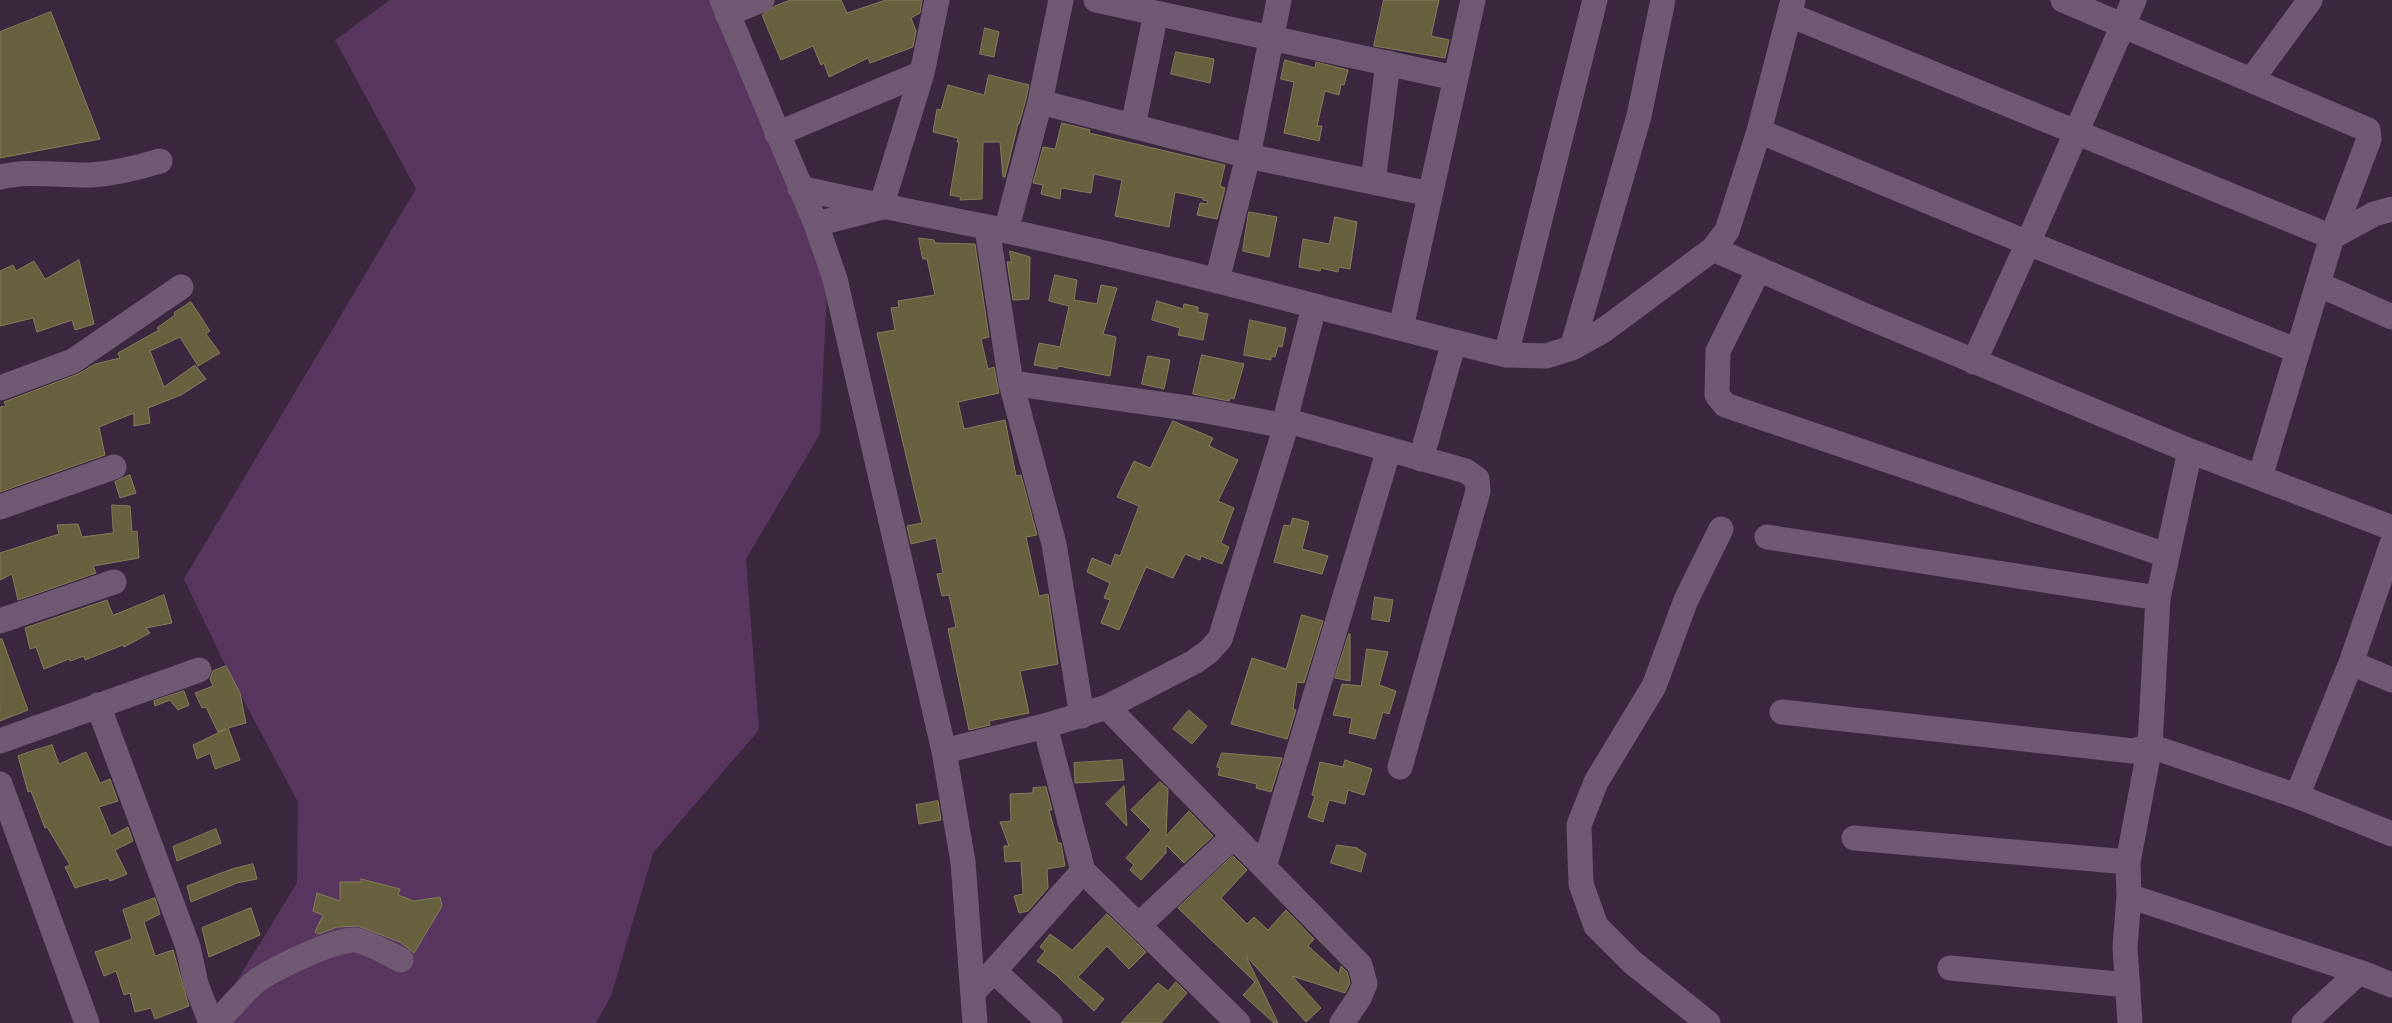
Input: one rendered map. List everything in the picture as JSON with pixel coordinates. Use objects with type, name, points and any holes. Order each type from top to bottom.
[{"type":"street","points":[[762,0],[724,7],[816,224],[835,279],[944,751],[963,862],[975,1023]]},
{"type":"street","points":[[881,207],[922,73],[938,0]]},
{"type":"street","points":[[1061,0],[1040,102],[997,230],[1011,383],[1054,544],[1082,716]]},
{"type":"street","points":[[1096,0],[1455,78]]},
{"type":"street","points":[[1217,281],[1248,156],[1270,37],[1279,0]]},
{"type":"street","points":[[1402,328],[1473,0]]},
{"type":"street","points":[[1506,355],[1595,0]]},
{"type":"street","points":[[2063,0],[2368,130],[2369,138],[2332,237],[2260,478]]},
{"type":"street","points":[[1974,362],[2028,244],[2134,0]]},
{"type":"street","points":[[2252,79],[2310,0]]},
{"type":"street","points":[[1572,348],[1639,116],[1657,1]]},
{"type":"street","points":[[800,188],[881,207],[997,230],[1217,281],[1506,355],[1546,356],[1572,348],[1604,330],[1713,249],[1727,230],[1759,131],[1792,8],[2076,133],[2332,237]]},
{"type":"street","points":[[1133,126],[1156,13]]},
{"type":"street","points":[[1373,182],[1388,63]]},
{"type":"street","points":[[777,134],[922,73]]},
{"type":"street","points":[[1040,102],[1248,156],[1430,194]]},
{"type":"street","points":[[1759,131],[2028,244],[2298,351]]},
{"type":"street","points":[[0,177],[48,172],[91,175],[127,171],[160,161]]},
{"type":"street","points":[[816,224],[881,207]]},
{"type":"street","points":[[2332,237],[2374,214],[2392,209]]},
{"type":"street","points":[[1713,249],[1974,362],[2190,451],[2392,528]]},
{"type":"street","points":[[1759,269],[1718,351],[1717,395],[1725,405],[2166,555]]},
{"type":"street","points":[[2318,284],[2392,317]]},
{"type":"street","points":[[0,388],[72,361],[181,287]]},
{"type":"street","points":[[944,751],[1082,716],[1107,707],[1194,662],[1208,652],[1220,639],[1285,423],[1314,307]]},
{"type":"street","points":[[1421,459],[1454,342]]},
{"type":"street","points":[[1011,383],[1285,423],[1389,449],[1466,471],[1477,479],[1478,491],[1400,767]]},
{"type":"street","points":[[1264,867],[1389,449]]},
{"type":"street","points":[[2130,1023],[2125,947],[2129,896],[2128,862],[2150,746],[2158,598],[2190,451]]},
{"type":"street","points":[[0,507],[114,467]]},
{"type":"street","points":[[1708,1023],[1632,962],[1596,926],[1581,884],[1579,825],[1596,782],[1654,686],[1686,600],[1720,529]]},
{"type":"street","points":[[1767,537],[2158,598]]},
{"type":"street","points":[[2297,796],[2351,663],[2392,544]]},
{"type":"street","points":[[0,621],[114,582]]},
{"type":"street","points":[[2351,663],[2392,680]]},
{"type":"street","points":[[0,740],[199,670]]},
{"type":"street","points":[[98,705],[188,947],[196,984],[211,1023]]},
{"type":"street","points":[[1107,707],[1360,965],[1365,984],[1359,998],[1342,1023]]},
{"type":"street","points":[[1782,712],[2133,751],[2150,746],[2297,796],[2392,834]]},
{"type":"street","points":[[1044,726],[1083,871],[1140,924],[1238,1023]]},
{"type":"street","points":[[0,784],[87,1023]]},
{"type":"street","points":[[1140,924],[1234,836]]},
{"type":"street","points":[[1854,838],[2128,862]]},
{"type":"street","points":[[974,991],[1083,871]]},
{"type":"street","points":[[2129,896],[2359,972],[2392,985]]},
{"type":"street","points":[[216,1023],[254,982],[290,961],[326,948],[353,940],[378,948],[401,960]]},
{"type":"street","points":[[1950,968],[2128,985]]},
{"type":"street","points":[[994,971],[1050,1023]]},
{"type":"street","points":[[2304,1023],[2359,972]]},
{"type":"shaded area","points":[[390,0],[734,0],[829,251],[820,434],[746,559],[759,730],[653,853],[611,996],[596,1023],[211,1023],[297,883],[298,802],[229,673],[184,579],[416,189],[335,40]]},
{"type":"building","points":[[791,0],[841,0],[847,13],[886,0],[922,0],[920,13],[911,18],[916,31],[913,47],[870,63],[868,58],[829,77],[824,63],[821,65],[813,46],[781,60],[762,15],[775,6]]},
{"type":"building","points":[[1384,0],[1439,0],[1431,36],[1449,40],[1445,58],[1374,46]]},
{"type":"building","points":[[51,12],[100,139],[0,158],[0,32]]},
{"type":"building","points":[[985,28],[999,32],[994,57],[980,54]]},
{"type":"building","points":[[1176,52],[1214,59],[1210,83],[1171,74]]},
{"type":"building","points":[[1285,60],[1315,68],[1316,62],[1348,70],[1344,85],[1341,84],[1339,95],[1325,91],[1317,126],[1322,126],[1319,141],[1284,133],[1294,82],[1281,79]]},
{"type":"building","points":[[989,75],[1029,85],[1026,99],[1005,177],[1003,177],[1000,142],[983,142],[982,199],[960,200],[961,197],[950,195],[959,142],[957,142],[958,138],[933,132],[937,109],[941,110],[948,85],[984,95]]},
{"type":"building","points":[[1062,123],[1090,130],[1089,133],[1225,165],[1220,186],[1225,188],[1217,219],[1197,215],[1200,203],[1207,204],[1208,201],[1203,200],[1203,198],[1175,192],[1169,227],[1115,216],[1122,180],[1094,174],[1091,193],[1061,188],[1060,199],[1041,194],[1043,185],[1033,183],[1043,147],[1055,149]]},
{"type":"building","points":[[1249,212],[1277,217],[1269,257],[1243,251]]},
{"type":"building","points":[[1335,217],[1357,222],[1350,269],[1339,267],[1338,272],[1321,268],[1320,271],[1299,267],[1303,239],[1329,244]]},
{"type":"building","points":[[919,238],[934,240],[935,243],[975,244],[989,337],[981,339],[988,369],[994,367],[999,393],[958,402],[964,429],[1005,420],[1016,476],[1021,475],[1037,535],[1026,537],[1039,596],[1048,594],[1058,664],[1020,671],[1029,713],[989,721],[990,725],[969,730],[948,629],[956,627],[949,595],[942,596],[937,574],[943,573],[936,538],[911,544],[907,526],[922,523],[877,333],[895,330],[891,308],[899,307],[898,301],[935,295],[927,259],[923,259]]},
{"type":"building","points":[[1010,251],[1030,257],[1029,299],[1013,300],[1007,262],[1011,262]]},
{"type":"building","points":[[79,260],[94,324],[75,330],[72,320],[37,332],[33,318],[0,326],[0,271],[13,265],[16,271],[34,261],[45,279]]},
{"type":"building","points":[[1055,275],[1077,280],[1074,300],[1097,304],[1101,285],[1117,288],[1103,334],[1116,337],[1110,376],[1058,366],[1057,369],[1034,365],[1039,343],[1060,347],[1069,306],[1049,301]]},
{"type":"building","points":[[1157,301],[1183,309],[1184,304],[1198,307],[1198,312],[1208,314],[1203,340],[1178,335],[1180,328],[1152,320]]},
{"type":"building","points":[[191,302],[210,331],[206,334],[220,353],[198,366],[180,337],[150,351],[164,387],[195,365],[206,379],[181,395],[148,408],[150,423],[134,426],[134,413],[99,427],[105,455],[0,492],[0,407],[6,406],[4,402],[78,374],[95,364],[120,358],[118,353],[159,330],[157,328],[175,315],[174,313]]},
{"type":"building","points":[[1250,320],[1286,328],[1282,347],[1278,346],[1275,357],[1271,356],[1271,360],[1244,355]]},
{"type":"building","points":[[1202,355],[1244,364],[1234,399],[1230,398],[1229,401],[1193,394]]},
{"type":"building","points":[[1148,356],[1170,360],[1164,389],[1142,384]]},
{"type":"building","points":[[1173,421],[1213,438],[1209,446],[1238,460],[1218,501],[1234,508],[1221,543],[1229,547],[1222,564],[1201,556],[1200,560],[1185,554],[1173,578],[1146,567],[1119,630],[1101,623],[1110,600],[1104,598],[1110,583],[1087,572],[1092,558],[1111,566],[1115,554],[1120,556],[1139,506],[1117,497],[1134,461],[1150,468]]},
{"type":"building","points":[[130,475],[136,493],[120,498],[115,482]]},
{"type":"building","points":[[112,505],[130,506],[132,532],[137,531],[139,558],[93,566],[96,573],[18,600],[12,574],[0,580],[0,553],[59,534],[57,525],[78,524],[82,537],[113,533]]},
{"type":"building","points":[[1293,518],[1309,522],[1302,549],[1328,556],[1322,574],[1274,562],[1284,525],[1290,526]]},
{"type":"building","points":[[164,595],[172,623],[146,628],[150,633],[124,647],[123,645],[85,660],[84,656],[70,661],[69,659],[44,669],[36,647],[30,649],[25,628],[107,600],[113,615]]},
{"type":"building","points":[[1375,597],[1393,600],[1389,622],[1372,619]]},
{"type":"building","points":[[1302,615],[1323,621],[1304,683],[1297,682],[1293,709],[1296,710],[1287,739],[1231,724],[1252,658],[1286,669]]},
{"type":"building","points":[[1350,634],[1350,681],[1335,678]]},
{"type":"building","points":[[0,639],[2,639],[28,710],[0,721]]},
{"type":"building","points":[[1367,649],[1388,652],[1379,685],[1396,691],[1389,714],[1383,712],[1375,739],[1349,733],[1352,718],[1333,715],[1342,684],[1361,686]]},
{"type":"building","points":[[226,666],[240,693],[246,723],[228,728],[240,760],[215,769],[210,753],[197,759],[193,745],[226,729],[218,732],[206,707],[202,708],[195,693],[213,686],[210,679],[213,671]]},
{"type":"building","points":[[184,691],[189,705],[178,710],[170,700],[155,706],[154,701]]},
{"type":"building","points":[[1189,710],[1207,726],[1192,744],[1173,729]]},
{"type":"building","points":[[52,745],[59,764],[86,752],[100,783],[110,779],[118,801],[99,807],[111,836],[128,827],[133,841],[115,850],[127,874],[110,881],[108,878],[75,888],[65,867],[70,865],[47,827],[45,828],[31,791],[28,792],[18,756]]},
{"type":"building","points":[[1222,753],[1282,758],[1271,792],[1256,788],[1257,784],[1218,775],[1220,768],[1217,767]]},
{"type":"building","points":[[1122,760],[1124,780],[1075,783],[1074,763]]},
{"type":"building","points":[[1345,760],[1372,769],[1364,795],[1348,790],[1345,804],[1329,800],[1323,822],[1308,817],[1315,796],[1312,795],[1320,762],[1343,767]]},
{"type":"building","points":[[1160,782],[1168,789],[1166,836],[1189,811],[1213,836],[1184,863],[1166,845],[1166,853],[1141,880],[1130,870],[1134,865],[1126,858],[1151,830],[1131,810]]},
{"type":"building","points":[[1124,786],[1127,826],[1106,804]]},
{"type":"building","points":[[1046,787],[1052,810],[1049,810],[1058,843],[1061,843],[1065,866],[1047,869],[1048,888],[1028,911],[1019,913],[1014,896],[1023,894],[1021,861],[1005,862],[1004,846],[1009,846],[1000,822],[1011,821],[1010,794],[1033,793],[1033,788]]},
{"type":"building","points":[[938,801],[941,820],[919,824],[916,805]]},
{"type":"building","points":[[216,829],[221,843],[177,861],[173,847]]},
{"type":"building","points":[[1337,845],[1357,848],[1366,854],[1361,872],[1331,863]]},
{"type":"building","points":[[1233,856],[1247,870],[1221,898],[1247,924],[1254,917],[1268,930],[1286,910],[1314,939],[1308,946],[1339,974],[1341,966],[1347,972],[1350,983],[1345,993],[1292,976],[1321,1008],[1306,1022],[1246,956],[1278,1023],[1274,1023],[1243,995],[1255,982],[1178,908]]},
{"type":"building","points":[[253,864],[257,879],[237,883],[191,902],[187,886],[232,869]]},
{"type":"building","points":[[361,879],[400,889],[398,895],[414,901],[440,897],[442,906],[414,953],[400,942],[358,926],[337,927],[319,934],[315,932],[323,915],[313,911],[317,893],[340,901],[340,882],[361,882]]},
{"type":"building","points":[[155,898],[160,914],[144,922],[155,956],[173,950],[189,1006],[155,1019],[151,1008],[135,1012],[130,993],[124,995],[116,971],[104,976],[95,952],[132,939],[123,910]]},
{"type":"building","points":[[251,908],[260,935],[209,957],[202,928]]},
{"type":"building","points":[[1107,914],[1146,952],[1129,969],[1107,946],[1078,977],[1104,999],[1094,1011],[1056,975],[1037,961],[1045,951],[1040,947],[1050,934],[1072,950]]},
{"type":"building","points":[[1176,982],[1187,993],[1161,1023],[1121,1023],[1158,983],[1168,991]]}]
